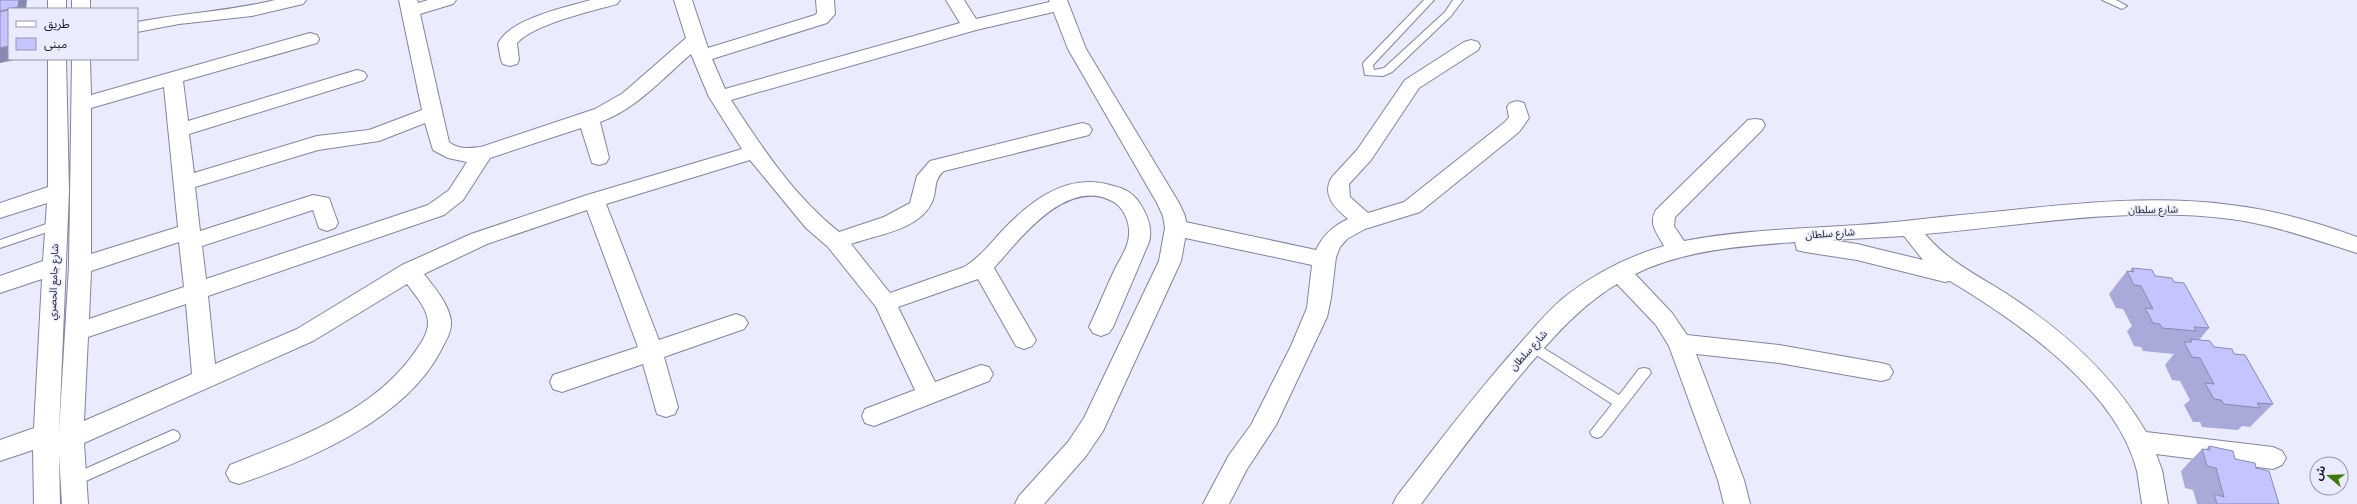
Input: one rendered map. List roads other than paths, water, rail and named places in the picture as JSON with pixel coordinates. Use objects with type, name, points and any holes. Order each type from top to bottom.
[{"type":"street","points":[[138,27],[179,19],[252,11],[297,0]]},
{"type":"street","points":[[447,0],[409,5],[440,145],[449,153],[464,156],[483,153],[589,119],[630,97],[698,48],[821,19],[826,14],[824,5],[825,0]]},
{"type":"street","points":[[510,60],[507,49],[508,41],[515,33],[528,26],[611,0]]},
{"type":"street","points":[[683,0],[698,48],[719,97],[754,152],[800,209],[836,241],[885,303],[929,394]]},
{"type":"street","points":[[955,0],[971,26]]},
{"type":"street","points":[[719,97],[1061,2],[1077,49],[1168,203],[1174,216],[1176,228],[1170,261],[1094,424],[1077,449],[1028,504]]},
{"type":"street","points":[[81,104],[310,39]]},
{"type":"street","points":[[1365,222],[1342,202],[1338,196],[1339,182],[1364,155],[1412,84],[1471,46]]},
{"type":"street","name":"شارع جامع الحصري","points":[[44,503],[58,191],[57,60]]},
{"type":"street","points":[[75,504],[71,437],[80,266],[81,60]]},
{"type":"street","points":[[178,131],[357,76]]},
{"type":"street","points":[[173,77],[205,379]]},
{"type":"street","points":[[1216,504],[1242,457],[1259,432],[1313,322],[1321,295],[1323,259],[1331,242],[1342,232],[1365,222],[1399,213],[1412,207],[1512,127],[1519,118],[1517,107]]},
{"type":"street","points":[[184,183],[317,143],[372,136],[433,113]]},
{"type":"street","points":[[589,119],[599,158]]},
{"type":"street","points":[[1678,250],[1663,226],[1664,215],[1755,125]]},
{"type":"street","points":[[836,241],[912,213],[922,202],[925,177],[937,166],[1082,130]]},
{"type":"street","points":[[0,452],[46,441],[71,437],[305,335],[410,271],[479,239],[594,200],[754,152]]},
{"type":"street","points":[[76,332],[436,210],[456,195],[483,153]]},
{"type":"street","points":[[885,303],[963,278],[982,267],[1034,212],[1053,198],[1083,187],[1101,188],[1122,196],[1135,213],[1140,236],[1101,327]]},
{"type":"street","points":[[0,211],[58,191]]},
{"type":"street","points":[[594,200],[651,351],[666,407]]},
{"type":"street","points":[[80,266],[314,202],[322,203],[327,223]]},
{"type":"street","name":"شارع سلطان","points":[[1406,504],[1494,388],[1557,317],[1580,296],[1620,273],[1637,264],[1678,250],[1757,239],[1910,228],[2025,216],[2160,207],[2214,210],[2261,218],[2300,226],[2357,245]]},
{"type":"street","points":[[1176,228],[1323,259]]},
{"type":"street","points":[[1910,228],[1916,241],[1928,254],[2033,324],[2076,361],[2116,403],[2138,441],[2150,474],[2155,504]]},
{"type":"street","points":[[1757,239],[1857,252],[1962,278]]},
{"type":"street","points":[[0,285],[54,266]]},
{"type":"street","points":[[982,267],[1024,340]]},
{"type":"street","points":[[239,473],[350,424],[383,404],[409,379],[437,335],[439,318],[410,271]]},
{"type":"street","points":[[1620,273],[1664,319],[1680,343],[1731,480],[1737,504]]},
{"type":"street","points":[[562,382],[736,323]]},
{"type":"street","points":[[1680,343],[1779,354],[1881,372]]},
{"type":"street","points":[[874,416],[981,374]]},
{"type":"street","points":[[2138,441],[2273,458]]},
{"type":"lane","points":[[1429,0],[1368,64],[1369,73],[1383,73],[1388,70],[1448,14],[1458,0]]},
{"type":"lane","points":[[2107,0],[2122,6]]},
{"type":"lane","points":[[0,244],[56,225]]},
{"type":"lane","points":[[1532,346],[1621,403]]},
{"type":"lane","points":[[1597,432],[1644,373]]},
{"type":"lane","points":[[74,480],[173,436]]}]
